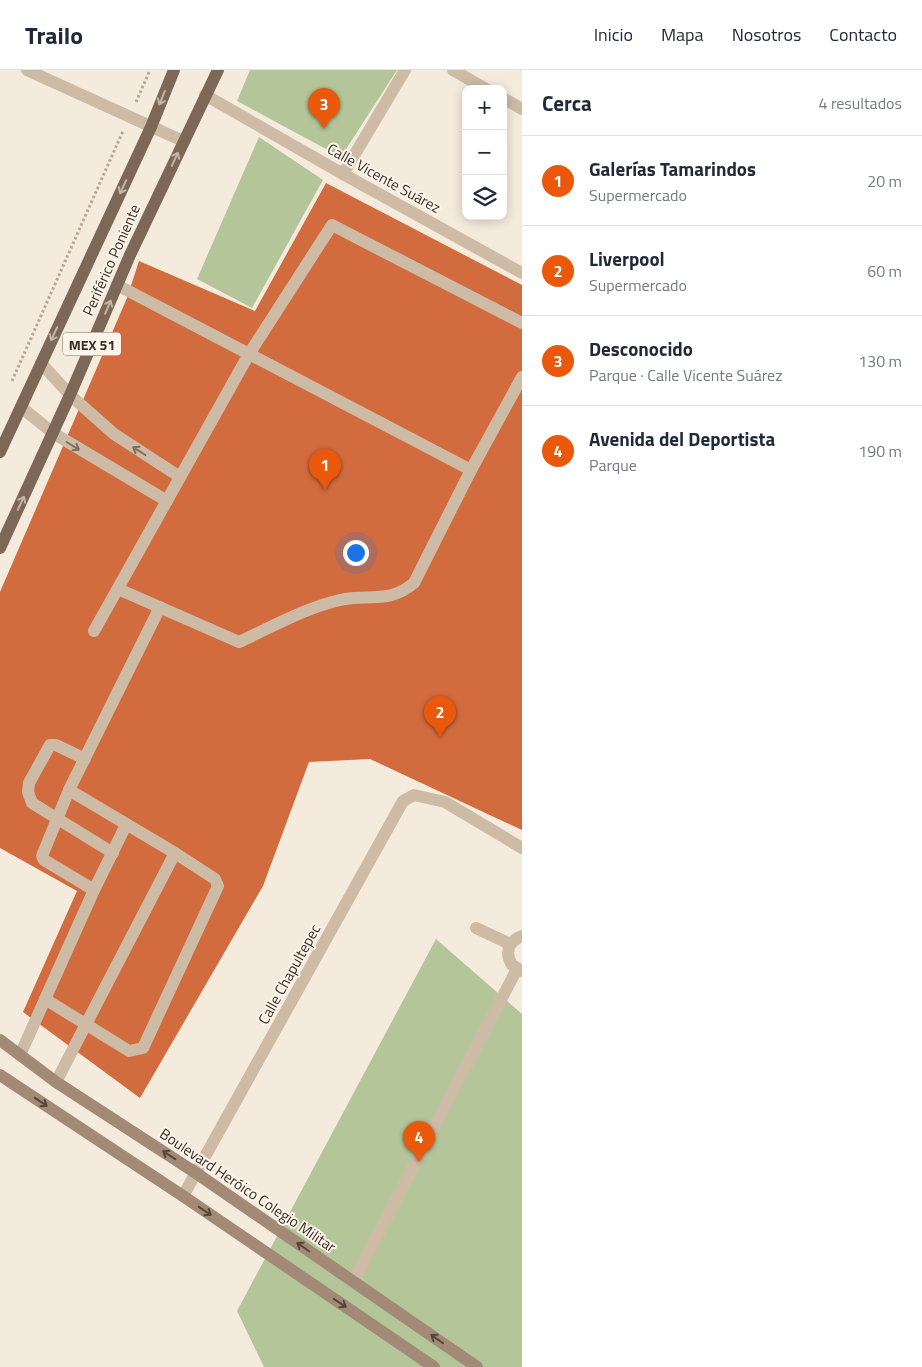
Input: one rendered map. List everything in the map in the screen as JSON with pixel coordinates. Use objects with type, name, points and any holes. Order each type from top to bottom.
[{"type":"main road","name":"Periférico Poniente","points":[[0,452],[151,127],[174,70]]},
{"type":"main road","name":"Periférico Poniente","points":[[0,548],[53,434],[117,285],[218,70]]},
{"type":"main road","name":"Boulevard Heróico Colegio Militar","points":[[0,1040],[56,1082],[196,1173],[477,1367]]},
{"type":"main road","points":[[0,1076],[183,1196],[434,1367]]},
{"type":"street","points":[[27,70],[183,141]]},
{"type":"street","points":[[342,174],[406,70]]},
{"type":"street","points":[[453,70],[479,85]]},
{"type":"street","name":"Calle Vicente Suárez","points":[[206,95],[342,174],[522,273]]},
{"type":"street","points":[[507,100],[522,109]]},
{"type":"street","points":[[94,631],[250,354],[332,225],[522,323]]},
{"type":"street","points":[[117,285],[471,470]]},
{"type":"street","points":[[41,363],[70,395],[114,434],[180,477]]},
{"type":"street","points":[[118,589],[239,642],[305,611],[341,600],[398,594],[414,583],[471,470],[522,377]]},
{"type":"street","points":[[21,406],[53,434],[167,501]]},
{"type":"street","points":[[94,890],[44,860],[43,851],[69,790],[160,607]]},
{"type":"street","points":[[85,759],[50,745],[29,783],[28,792],[32,803],[112,853]]},
{"type":"street","points":[[45,999],[129,1051],[143,1048],[217,894],[218,886],[215,879],[69,790]]},
{"type":"street","name":"Calle Chapultepec","points":[[183,1196],[403,801],[414,794],[445,802],[522,848]]},
{"type":"street","points":[[20,1055],[94,890],[126,825]]},
{"type":"street","points":[[56,1082],[175,854]]},
{"type":"street","points":[[476,928],[510,944]]},
{"type":"street","points":[[353,1282],[520,970],[508,958],[510,944],[522,936]]},
{"type":"path","points":[[11,384],[150,70]]},
{"type":"green space","points":[[250,70],[397,70],[341,157],[237,101]]},
{"type":"green space","points":[[259,137],[323,180],[252,308],[197,279]]},
{"type":"green space","points":[[436,939],[522,1014],[522,1367],[264,1367],[237,1311]]},
{"type":"building","points":[[326,183],[522,285],[522,830],[370,759],[309,762],[263,886],[140,1098],[23,1012],[77,891],[0,848],[0,592],[127,298],[139,261],[255,311]]},
{"type":"place","name":"Desconocido","points":[[324,129]]},
{"type":"place","name":"Galerías Tamarindos","points":[[325,490]]},
{"type":"place","name":"Liverpool","points":[[440,737]]},
{"type":"place","name":"Avenida del Deportista","points":[[419,1162]]}]
